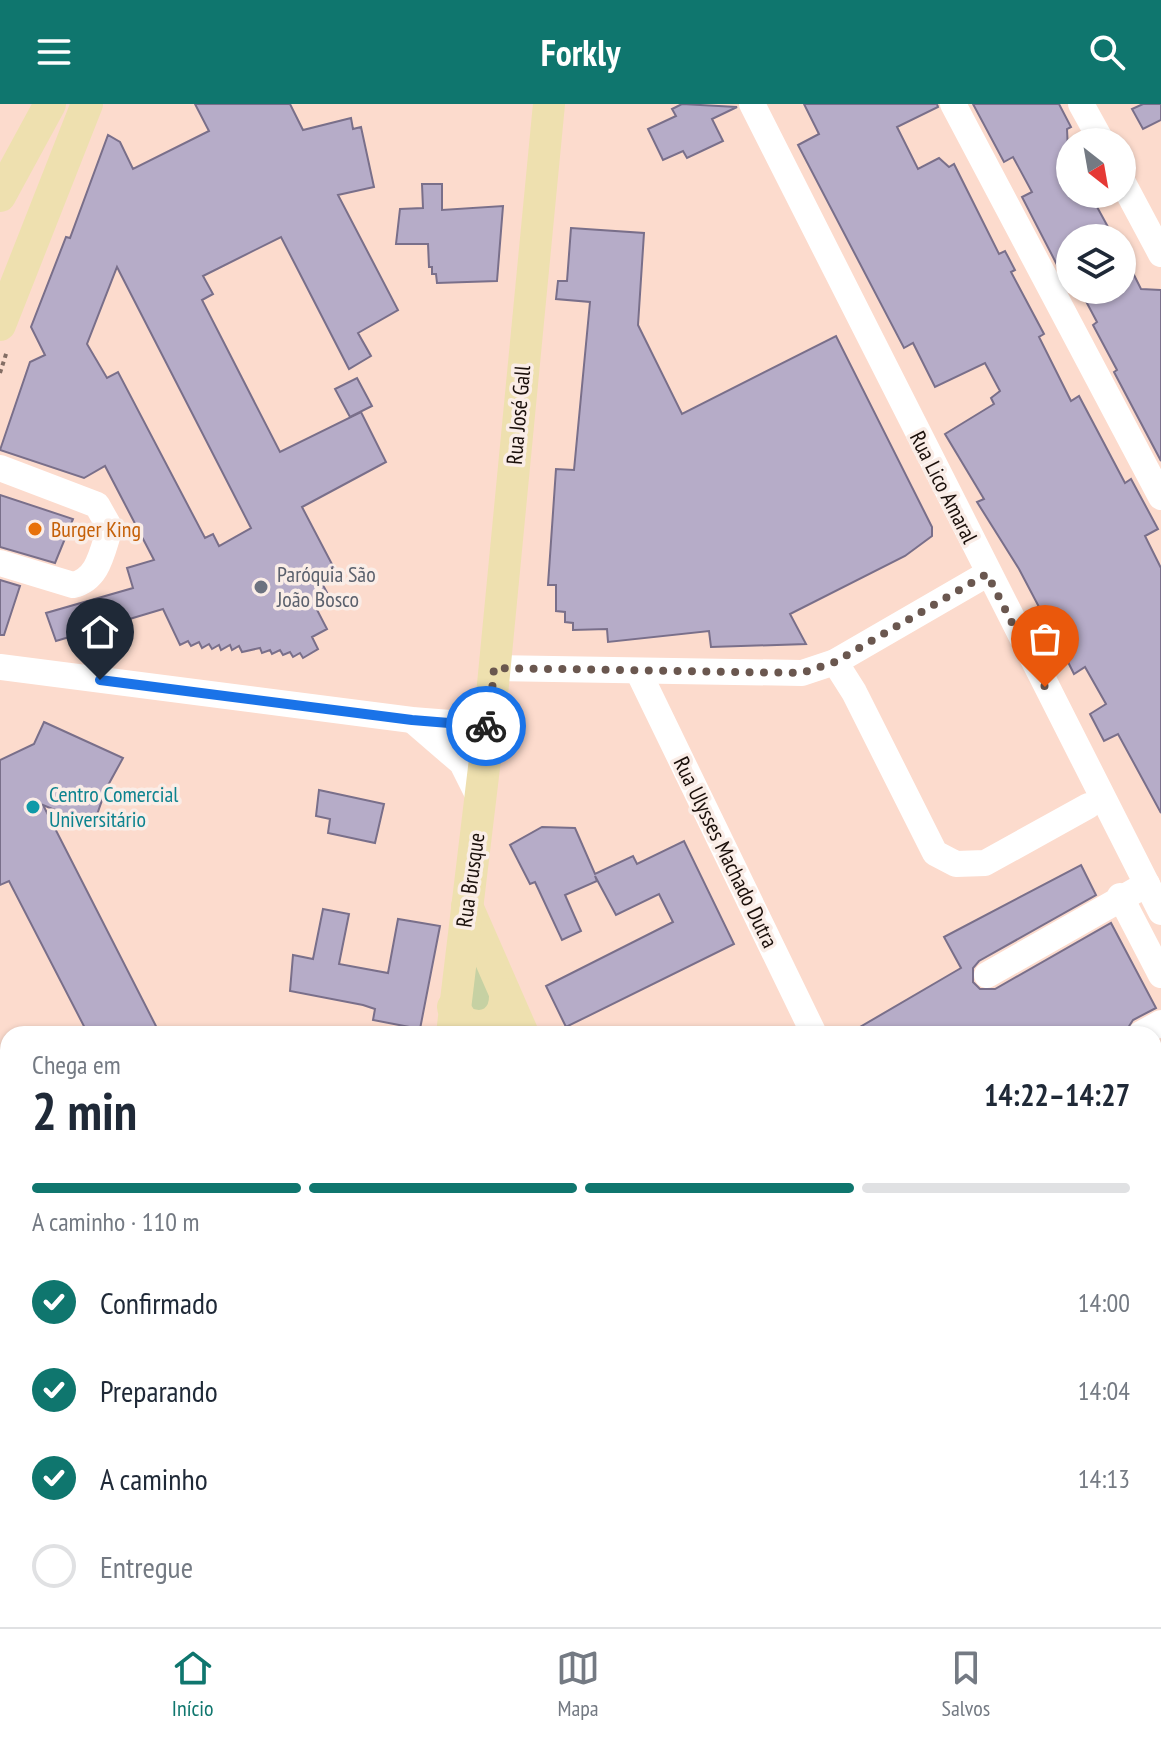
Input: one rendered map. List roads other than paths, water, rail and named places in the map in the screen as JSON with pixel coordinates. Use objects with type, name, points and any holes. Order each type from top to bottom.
[{"type":"main road","points":[[0,196],[50,104]]},
{"type":"main road","points":[[2,313],[87,104]]},
{"type":"main road","name":"Rua José Gall","points":[[489,726],[555,108]]},
{"type":"main road","name":"Rua Brusque","points":[[452,1020],[489,726]]},
{"type":"main road","points":[[467,906],[519,1026]]},
{"type":"main road","points":[[482,1026],[497,1020],[505,1004],[505,994]]},
{"type":"main road","points":[[452,1020],[477,1026]]},
{"type":"street","name":"Rua Lico Amaral","points":[[752,104],[987,574],[1161,912]]},
{"type":"street","points":[[953,104],[1161,497]]},
{"type":"street","points":[[1081,104],[1094,128]]},
{"type":"street","points":[[1136,207],[1161,254]]},
{"type":"street","points":[[0,468],[97,505],[110,528],[94,574],[84,583],[73,585],[0,563]]},
{"type":"street","points":[[494,668],[802,673],[835,662],[987,574]]},
{"type":"street","points":[[835,662],[854,692],[935,853],[956,864],[985,863],[1088,806]]},
{"type":"street","points":[[0,667],[412,720],[489,726]]},
{"type":"street","name":"Rua Ulysses Machado Dutra","points":[[638,671],[810,1026]]},
{"type":"street","points":[[412,720],[462,763],[481,801]]},
{"type":"street","points":[[987,975],[1120,896],[1147,884]]},
{"type":"street","points":[[1120,896],[1161,975]]},
{"type":"place","name":"Burger King","points":[[35,529]]},
{"type":"place","name":"Paróquia São João Bosco","points":[[261,587]]},
{"type":"place","name":"Centro Comercial Universitário","points":[[33,807]]}]
